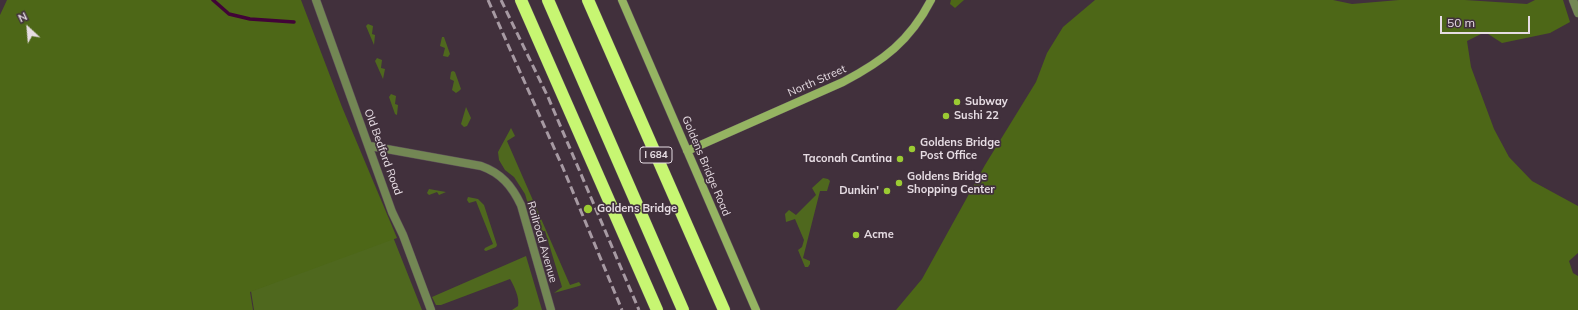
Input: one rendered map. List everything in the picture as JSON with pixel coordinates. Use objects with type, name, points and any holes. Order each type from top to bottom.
[{"type":"highway","points":[[521,0],[657,310]]},
{"type":"highway","points":[[548,0],[683,310]]},
{"type":"highway","name":"I 684","points":[[588,0],[724,310]]},
{"type":"main road","name":"Goldens Bridge Road","points":[[622,0],[756,310]]},
{"type":"main road","name":"North Street","points":[[687,151],[867,70],[887,56],[904,40],[919,22],[931,0]]},
{"type":"street","name":"Old Bedford Road","points":[[316,0],[370,146],[392,212],[403,236],[431,310]]},
{"type":"street","points":[[1573,0],[1578,13]]},
{"type":"street","name":"Railroad Avenue","points":[[370,146],[481,166],[492,170],[500,176],[512,189],[521,205],[551,310]]},
{"type":"green space","points":[[7,0],[301,0],[342,107],[397,238],[250,292],[253,310],[0,310],[0,15]]},
{"type":"green space","points":[[951,0],[964,0],[955,8],[950,4]]},
{"type":"green space","points":[[1095,0],[1333,0],[1352,4],[1399,0],[1465,0],[1527,4],[1535,0],[1563,0],[1570,22],[1550,33],[1502,43],[1485,32],[1467,41],[1471,67],[1494,129],[1509,157],[1532,181],[1578,206],[1578,253],[1569,261],[1573,273],[1578,276],[1578,310],[896,310],[922,279],[985,165],[1036,82],[1047,53],[1063,27]]},
{"type":"green space","points":[[368,24],[373,26],[372,34],[375,35],[374,45],[366,26]]},
{"type":"green space","points":[[442,37],[444,37],[450,54],[448,57],[443,56],[445,48],[440,46]]},
{"type":"green space","points":[[377,58],[382,60],[381,68],[385,69],[383,79],[375,61]]},
{"type":"green space","points":[[451,72],[455,72],[461,89],[456,93],[452,90],[454,81],[450,79]]},
{"type":"green space","points":[[391,94],[396,96],[395,104],[398,105],[397,115],[395,114],[389,97]]},
{"type":"green space","points":[[466,107],[471,118],[467,126],[464,127],[461,124]]},
{"type":"green space","points":[[511,128],[515,136],[507,141],[570,285],[579,282],[581,285],[579,286],[554,293],[562,287],[545,231],[536,231],[525,194],[514,177],[505,170],[499,160],[498,152]]},
{"type":"green space","points":[[823,178],[830,181],[827,191],[820,191],[803,258],[810,261],[810,264],[808,267],[805,267],[798,250],[802,247],[804,240],[795,219],[786,222],[785,214],[789,210],[796,215],[816,195],[812,188]]},
{"type":"green space","points":[[429,189],[446,192],[439,195],[437,192],[429,195],[427,193]]},
{"type":"green space","points":[[468,197],[478,199],[484,205],[497,245],[496,247],[486,251],[484,250],[493,244],[476,201],[469,203],[467,200]]},
{"type":"green space","points":[[393,237],[422,310],[254,310],[251,291]]},
{"type":"green space","points":[[526,256],[542,310],[512,310],[518,306],[518,299],[510,279],[441,305],[436,305],[432,297]]},
{"type":"waterway","points":[[213,0],[229,14],[250,19],[294,22]]},
{"type":"railway","points":[[488,0],[563,168],[622,310]]},
{"type":"railway","points":[[501,0],[548,97],[639,310]]},
{"type":"place","name":"Subway","points":[[957,102]]},
{"type":"place","name":"Sushi 22","points":[[946,116]]},
{"type":"place","name":"Goldens Bridge Post Office","points":[[912,149]]},
{"type":"place","name":"Taconah Cantina","points":[[900,159]]},
{"type":"place","name":"Goldens Bridge Shopping Center","points":[[899,183]]},
{"type":"place","name":"Dunkin'","points":[[887,191]]},
{"type":"place","name":"Goldens Bridge","points":[[588,209]]},
{"type":"place","name":"Acme","points":[[856,235]]}]
